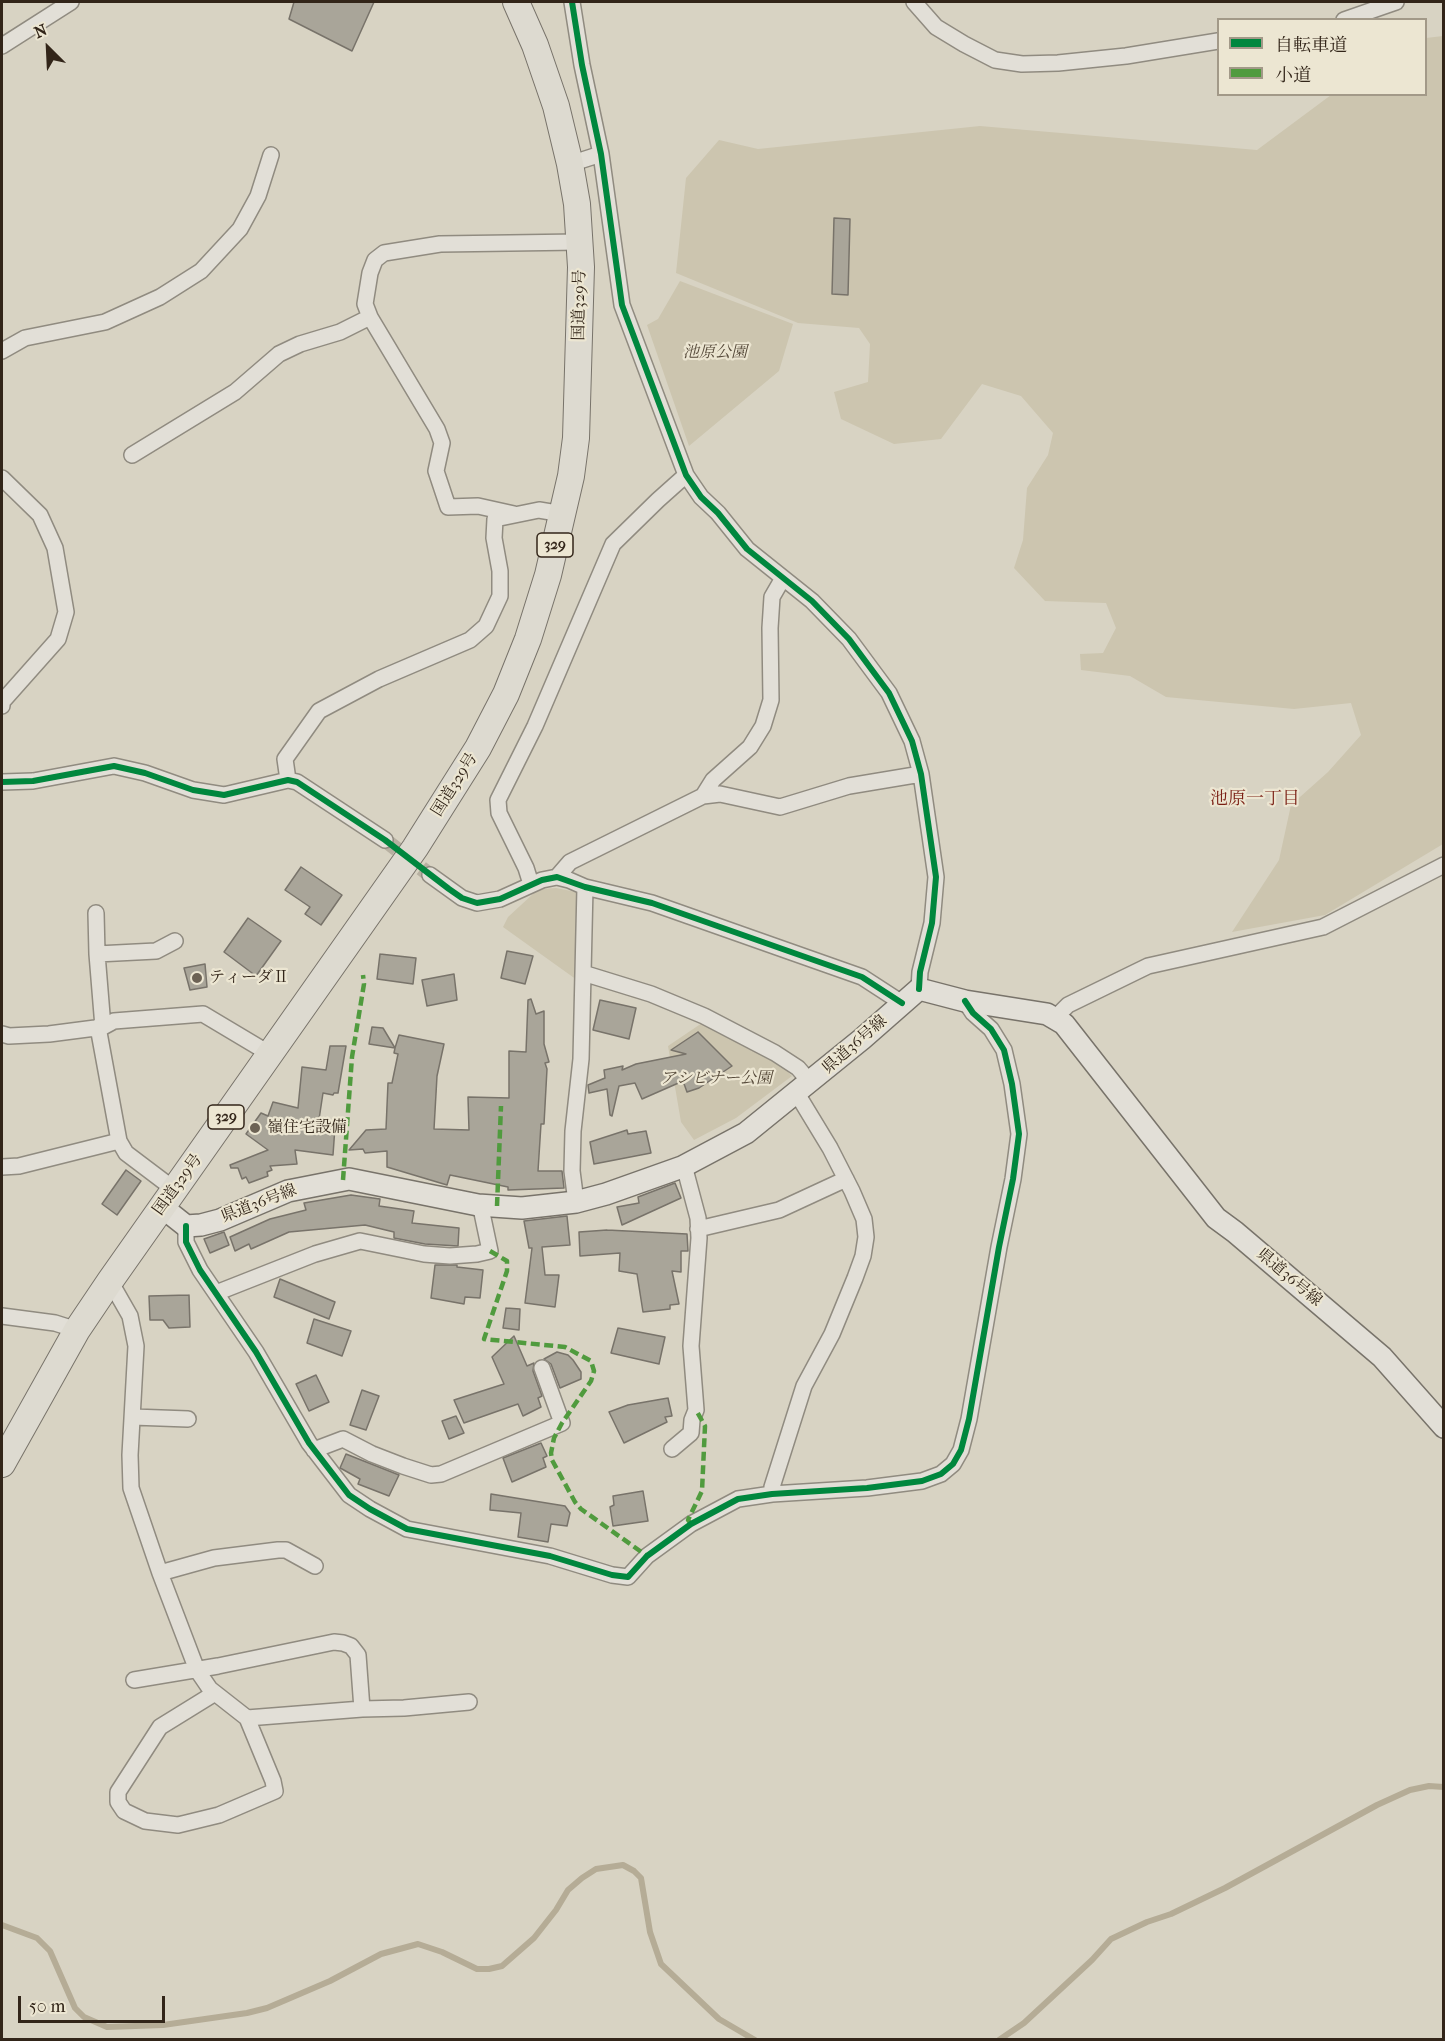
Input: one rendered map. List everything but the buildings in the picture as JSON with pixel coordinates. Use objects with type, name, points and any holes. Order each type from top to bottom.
[{"type":"highway","name":"国道329号","points":[[2,1464],[77,1330],[415,848],[478,748],[506,694],[528,639],[548,575],[571,476],[576,438],[580,321],[579,242],[577,204],[556,106],[535,45],[516,2]]},
{"type":"main road","points":[[920,990],[965,1001],[1047,1014],[1056,1018]]},
{"type":"main road","name":"県道36号線","points":[[186,1226],[220,1220],[288,1191],[349,1179],[478,1204],[522,1208],[576,1202],[606,1194],[682,1167],[746,1133],[862,1040],[902,1003],[920,990]]},
{"type":"main road","name":"県道36号線","points":[[1056,1018],[1064,1024],[1201,1202],[1216,1218],[1382,1357],[1443,1427]]},
{"type":"main road","points":[[168,1199],[186,1226]]},
{"type":"street","points":[[2,46],[71,2]]},
{"type":"street","points":[[572,2],[601,154],[622,305],[686,475],[701,497],[718,513],[747,549],[812,601],[849,639],[889,693],[912,741],[921,774],[936,877],[932,923],[920,972],[920,990]]},
{"type":"street","points":[[914,2],[936,27],[964,44],[995,60],[1022,64],[1126,56],[1217,41]]},
{"type":"street","points":[[1350,18],[1396,2]]},
{"type":"street","points":[[570,164],[601,154]]},
{"type":"street","points":[[2,351],[25,338],[105,322],[160,297],[201,271],[240,229],[258,196],[271,155]]},
{"type":"street","points":[[514,514],[478,506],[448,507],[436,471],[442,442],[370,317],[365,304],[370,273],[375,260],[384,253],[440,244],[579,242]]},
{"type":"street","points":[[132,455],[235,392],[279,354],[300,344],[340,332],[370,317]]},
{"type":"street","points":[[531,884],[526,868],[499,813],[498,800],[535,726],[613,544],[686,475]]},
{"type":"street","points":[[2,478],[40,515],[55,548],[66,612],[58,639],[2,702],[2,706]]},
{"type":"street","points":[[288,780],[285,759],[319,711],[387,675],[470,640],[486,626],[500,596],[500,571],[494,538],[495,519],[539,510],[562,514]]},
{"type":"street","points":[[703,795],[713,780],[750,747],[763,726],[771,700],[772,597],[783,578]]},
{"type":"street","points":[[2,782],[33,781],[114,766],[145,773],[193,790],[224,795],[288,780],[297,782],[385,840]]},
{"type":"street","points":[[430,875],[462,898],[477,903],[500,899],[531,884],[557,877],[570,862],[703,795],[720,794],[780,807],[849,786],[921,774]]},
{"type":"street","points":[[1056,1018],[1068,1005],[1148,966],[1323,927],[1443,865]]},
{"type":"street","points":[[557,877],[585,887],[652,903],[862,977],[902,1003]]},
{"type":"street","points":[[576,1202],[572,1172],[573,1131],[581,1059],[585,887]]},
{"type":"street","points":[[96,913],[100,1027],[119,1141],[126,1153],[168,1199]]},
{"type":"street","points":[[97,954],[156,951],[175,941]]},
{"type":"street","points":[[583,973],[660,997],[704,1016],[775,1053],[798,1068],[803,1087],[864,1219],[866,1237],[863,1256],[832,1334],[804,1386],[772,1487],[772,1494]]},
{"type":"street","points":[[186,1226],[186,1242],[200,1270],[256,1352],[314,1450],[349,1495],[408,1529],[550,1556],[628,1578],[647,1556],[691,1524],[738,1499],[922,1481],[941,1474],[953,1464],[961,1450],[969,1419],[1013,1179],[1019,1134],[1012,1084],[1004,1050],[991,1029],[973,1013],[965,1001]]},
{"type":"street","points":[[2,1034],[9,1036],[39,1034],[100,1027],[114,1021],[203,1014],[270,1054]]},
{"type":"street","points":[[2,1167],[19,1166],[119,1141]]},
{"type":"street","points":[[672,1449],[691,1433],[696,1410],[691,1346],[698,1218],[686,1173],[682,1167]]},
{"type":"street","points":[[698,1229],[779,1210],[846,1179]]},
{"type":"street","points":[[216,1293],[315,1254],[360,1241],[423,1254],[459,1255],[490,1251],[478,1204]]},
{"type":"street","points":[[110,1281],[130,1316],[136,1346],[129,1455],[131,1488],[197,1670],[215,1693],[247,1718],[275,1791],[219,1815],[178,1825],[146,1821],[124,1810],[118,1802],[118,1792],[160,1727],[215,1693]]},
{"type":"street","points":[[2,1316],[55,1323],[77,1330]]},
{"type":"street","points":[[314,1450],[343,1439],[403,1466],[431,1475],[441,1474],[562,1423],[542,1368]]},
{"type":"street","points":[[133,1417],[188,1419]]},
{"type":"street","points":[[160,1573],[214,1558],[278,1550],[286,1550],[315,1566]]},
{"type":"street","points":[[134,1680],[197,1670],[334,1642],[343,1643],[351,1646],[358,1655],[362,1709]]},
{"type":"street","points":[[247,1718],[469,1702]]},
{"type":"green space","points":[[1443,36],[1443,844],[1325,915],[1232,932],[1279,860],[1291,805],[1328,772],[1361,735],[1351,703],[1294,709],[1166,697],[1130,676],[1081,670],[1080,654],[1103,653],[1116,628],[1106,603],[1045,601],[1014,568],[1023,540],[1027,488],[1048,455],[1053,433],[1021,396],[982,384],[941,439],[894,444],[841,419],[834,392],[868,382],[870,344],[859,328],[798,323],[676,273],[686,178],[719,140],[758,149],[980,126],[1257,150],[1330,96],[1427,96],[1427,38]]},
{"type":"green space","name":"池原公園","points":[[680,281],[793,324],[779,371],[689,446],[647,325],[658,319]]},
{"type":"green space","points":[[556,888],[581,893],[577,980],[503,927],[508,917],[534,893],[541,889]]},
{"type":"green space","name":"アシビナー公園","points":[[702,1023],[777,1061],[792,1076],[736,1118],[694,1140],[681,1122],[668,1046]]},
{"type":"waterway","points":[[999,2040],[1024,2023],[1092,1960],[1111,1939],[1225,1888],[1377,1805],[1410,1790],[1429,1786],[1444,1787]]},
{"type":"waterway","points":[[2,1925],[37,1938],[50,1951],[75,2008],[84,2017],[107,2027],[163,2025],[267,2008],[330,1981],[381,1954],[418,1944],[442,1952],[477,1969],[502,1966],[534,1938],[568,1890],[582,1878],[596,1869],[623,1865],[641,1878],[650,1932],[661,1964],[719,2019],[755,2040]]},
{"type":"tunnel","points":[[385,840],[430,875]]},
{"type":"marked path","points":[[343,1180],[352,1057],[364,984],[363,975]]},
{"type":"marked path","points":[[497,1206],[501,1106]]},
{"type":"marked path","points":[[490,1251],[507,1261],[507,1271],[484,1339],[565,1347],[591,1361],[594,1371],[591,1381],[554,1438],[552,1460],[581,1509],[647,1556]]},
{"type":"marked path","points":[[691,1524],[688,1520],[702,1491],[705,1426],[696,1410]]},
{"type":"cycle path","points":[[572,2],[582,65],[601,154],[622,305],[686,475],[701,497],[718,513],[747,549],[812,601],[849,639],[889,693],[912,741],[921,774],[936,877],[932,923],[920,972],[919,989]]},
{"type":"cycle path","points":[[2,782],[33,781],[114,766],[145,773],[193,790],[224,795],[288,780],[297,782],[385,840],[462,898],[477,903],[500,899],[542,880],[557,877],[585,887],[652,903],[862,977],[902,1003]]},
{"type":"cycle path","points":[[186,1226],[186,1242],[200,1270],[256,1352],[309,1443],[349,1495],[407,1529],[550,1556],[612,1575],[628,1577],[647,1556],[691,1524],[738,1499],[922,1481],[941,1474],[953,1464],[961,1450],[969,1419],[1013,1179],[1019,1134],[1012,1084],[1004,1050],[991,1029],[973,1013],[965,1001]]},
{"type":"place","name":"ティーダⅡ","points":[[197,978]]},
{"type":"place","name":"嶺住宅設備","points":[[255,1128]]},
{"type":"district","name":"池原一丁目","points":[[1255,800]]}]
